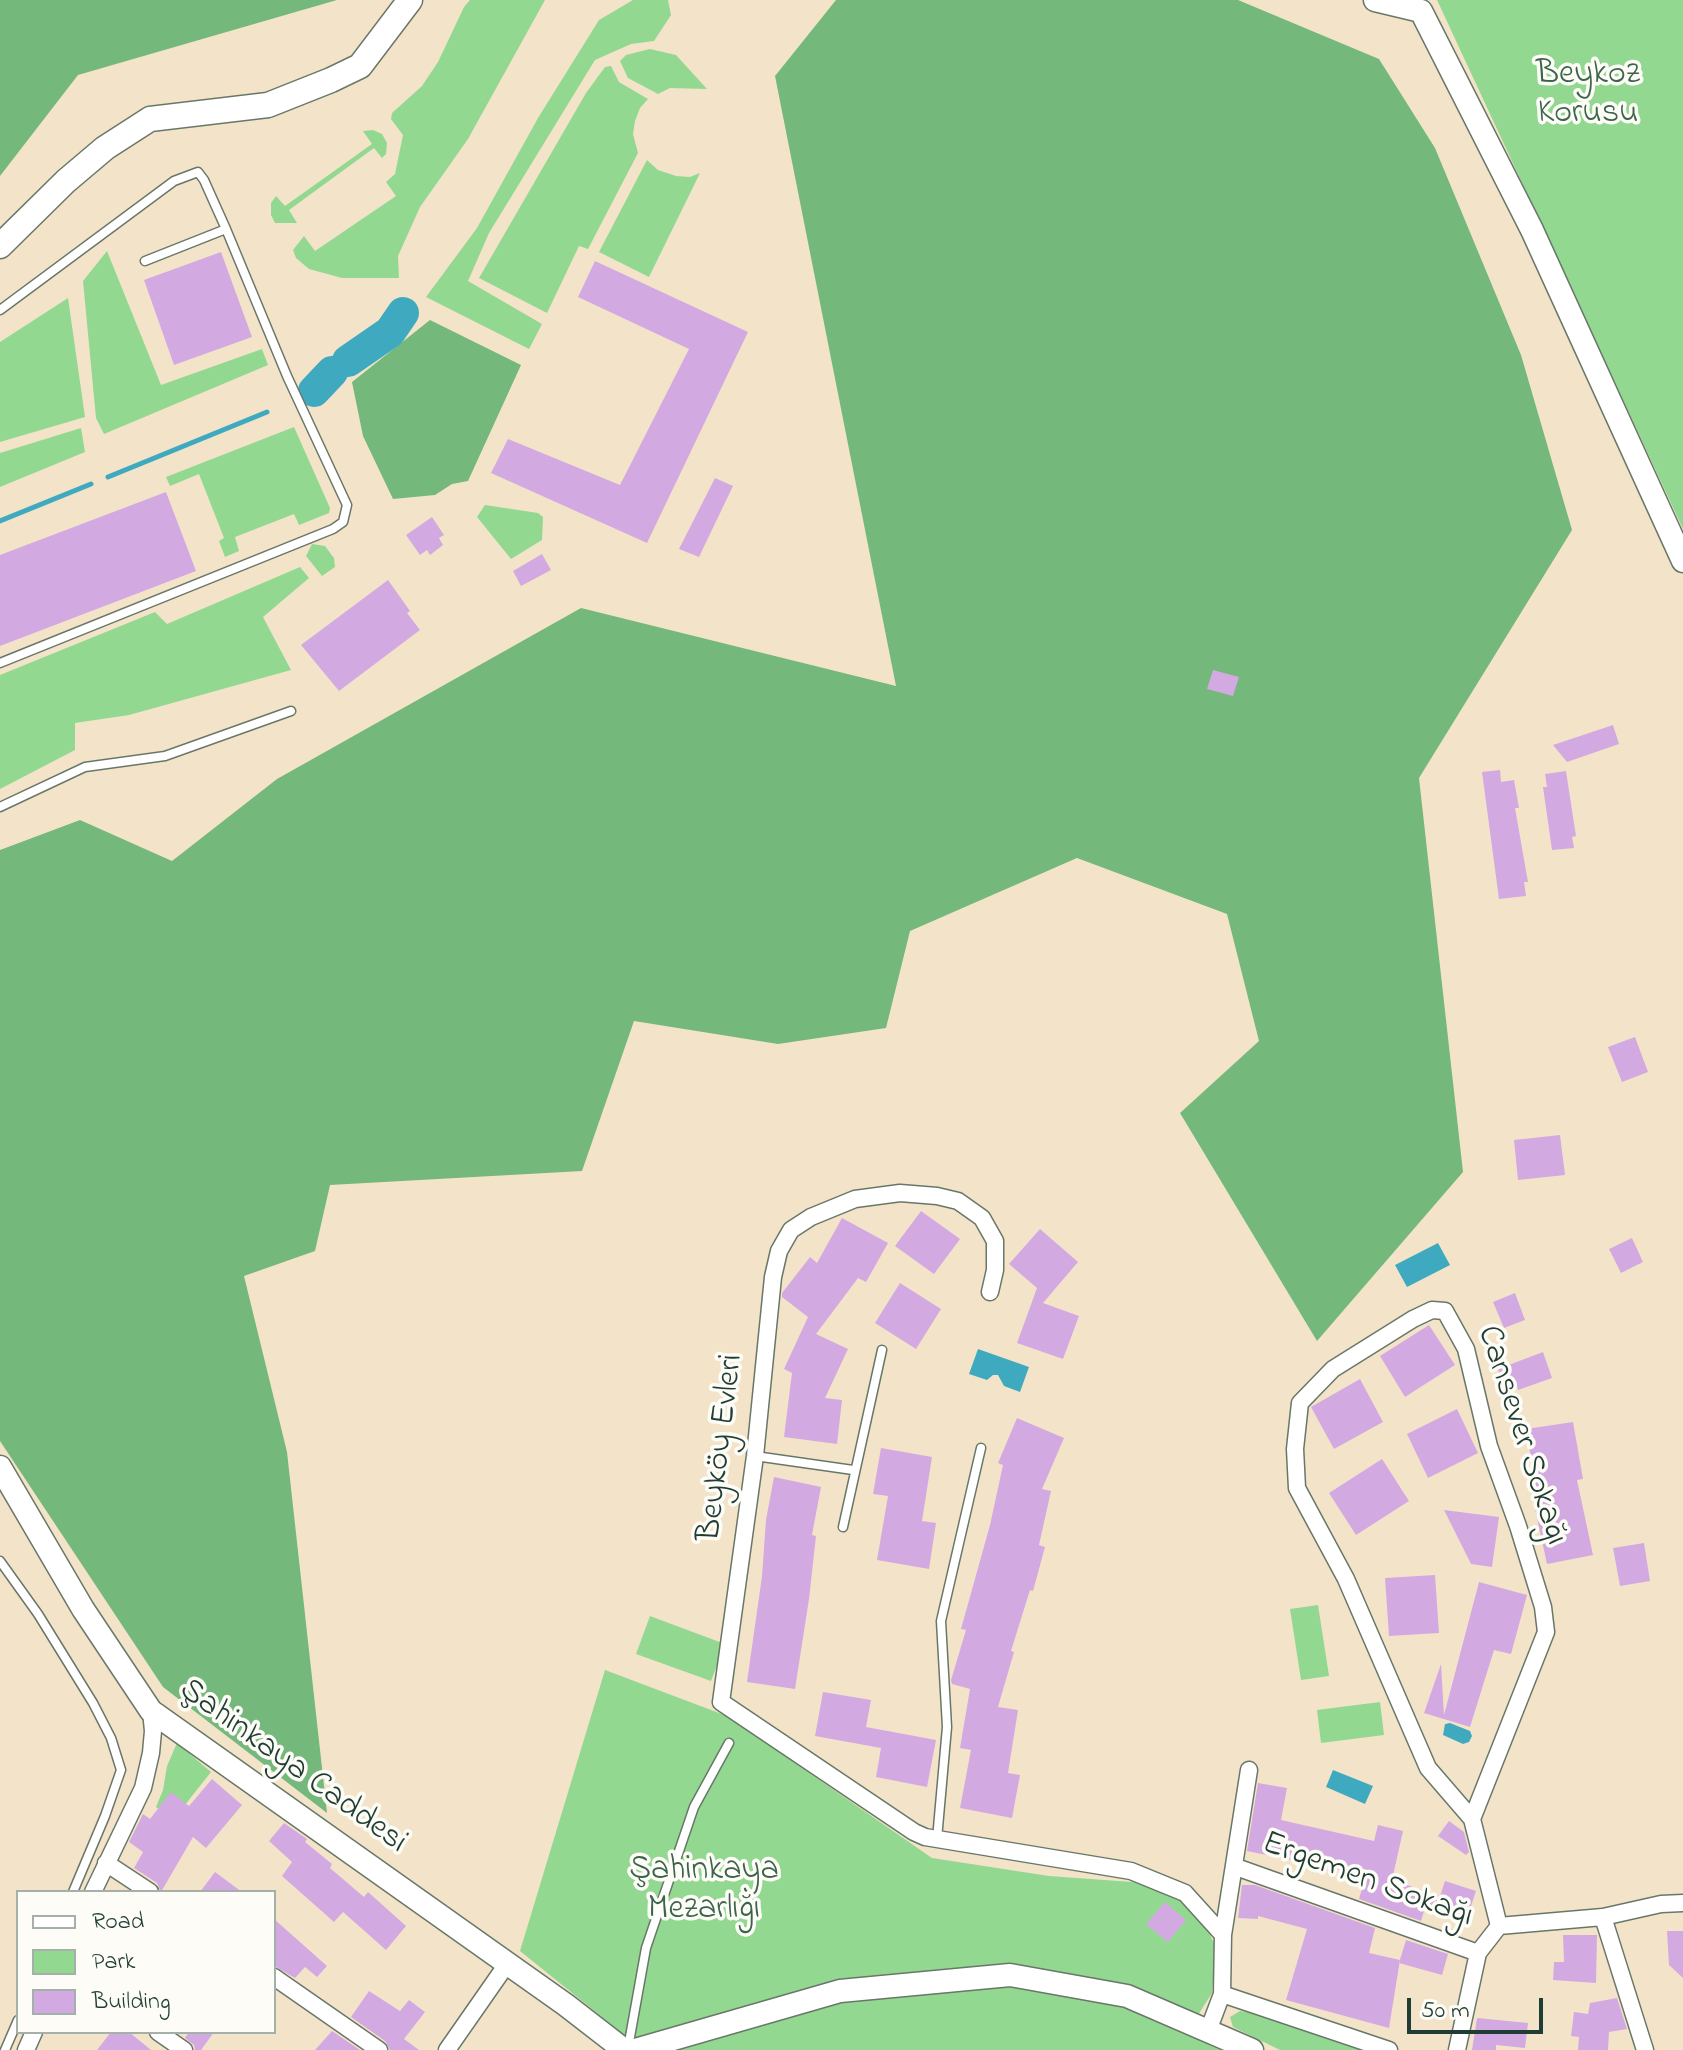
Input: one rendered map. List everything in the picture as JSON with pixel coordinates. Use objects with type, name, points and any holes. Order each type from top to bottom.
[{"type":"main road","points":[[0,246],[66,181],[105,148],[150,119],[268,105],[331,80],[360,66],[410,0]]},
{"type":"street","points":[[1375,0],[1421,11],[1532,230],[1683,561]]},
{"type":"street","name":"Beyköy Evleri","points":[[990,1292],[995,1270],[995,1241],[982,1218],[958,1201],[900,1193],[855,1199],[811,1217],[791,1230],[779,1251],[773,1277],[755,1456],[721,1702],[914,1832],[937,1839],[1131,1871],[1185,1893],[1223,1935]]},
{"type":"street","name":"Cansever Sokağı","points":[[1472,1819],[1546,1632],[1543,1607],[1489,1446],[1466,1349],[1445,1311],[1432,1310],[1333,1369],[1300,1403],[1295,1449],[1297,1488],[1346,1579],[1428,1768],[1472,1819],[1499,1926]]},
{"type":"street","name":"Şahinkaya Caddesi","points":[[0,1467],[83,1609],[151,1711],[626,2050]]},
{"type":"street","points":[[94,1890],[143,1788],[151,1753],[151,1711]]},
{"type":"street","points":[[1208,2031],[1222,1994],[1223,1935],[1249,1770]]},
{"type":"street","points":[[106,1863],[147,1890]]},
{"type":"street","name":"Ergemen Sokağı","points":[[1236,1867],[1478,1953]]},
{"type":"street","points":[[1457,2050],[1478,1953],[1499,1926],[1603,1917],[1661,1904],[1683,1903]]},
{"type":"street","points":[[1603,1917],[1645,2050]]},
{"type":"street","points":[[447,2050],[507,1964]]},
{"type":"street","points":[[635,2050],[840,1991],[1010,1975],[1127,1996],[1252,2050]]},
{"type":"street","points":[[276,1978],[379,2050]]},
{"type":"street","points":[[1222,1994],[1389,2050]]},
{"type":"street","points":[[161,2034],[184,2050]]},
{"type":"lane","points":[[0,310],[162,189],[188,174],[198,172],[347,505],[343,522],[333,529],[0,663]]},
{"type":"lane","points":[[145,261],[226,229]]},
{"type":"lane","points":[[0,807],[85,767],[165,756],[291,711]]},
{"type":"lane","points":[[843,1527],[853,1470],[882,1350]]},
{"type":"lane","points":[[937,1839],[947,1727],[941,1621],[981,1448]]},
{"type":"lane","points":[[755,1456],[853,1470]]},
{"type":"lane","points":[[0,1561],[38,1614],[93,1703],[111,1738],[121,1770],[74,1890]]},
{"type":"lane","points":[[626,2050],[654,1922],[694,1807],[729,1743]]},
{"type":"lane","points":[[5,2050],[16,2025]]},
{"type":"green space","points":[[0,0],[337,0],[78,75],[0,176]]},
{"type":"green space","points":[[470,0],[545,0],[468,139],[420,207],[398,256],[399,278],[342,278],[309,269],[296,258],[293,250],[304,236],[315,251],[396,196],[386,182],[395,174],[403,135],[391,119],[392,113],[422,86]]},
{"type":"green space","points":[[633,0],[668,0],[671,15],[654,41],[631,44],[595,60],[489,233],[468,281],[542,324],[529,349],[426,297],[477,228],[538,118],[599,20]]},
{"type":"green space","points":[[836,0],[1238,0],[1379,59],[1435,148],[1521,355],[1572,530],[1419,778],[1463,1172],[1317,1341],[1180,1113],[1259,1041],[1227,914],[1077,858],[910,931],[886,1028],[778,1044],[634,1021],[582,1171],[330,1185],[315,1251],[244,1276],[287,1452],[327,1813],[163,1687],[0,1441],[0,850],[80,820],[172,861],[277,779],[581,608],[896,686],[775,76]]},
{"type":"green space","name":"Beykoz Korusu","points":[[1437,0],[1683,0],[1683,529]]},
{"type":"green space","points":[[650,49],[676,55],[707,89],[670,88],[658,94],[628,78],[620,61],[626,55]]},
{"type":"green space","points":[[611,66],[619,82],[648,99],[635,121],[633,134],[638,153],[588,249],[579,246],[547,313],[479,278],[586,93],[605,67]]},
{"type":"green space","points":[[373,130],[382,134],[387,143],[386,154],[382,158],[374,148],[289,210],[297,223],[275,223],[271,203],[276,196],[285,206],[372,144],[363,131]]},
{"type":"green space","points":[[647,160],[658,170],[676,176],[690,177],[700,173],[649,277],[599,252]]},
{"type":"green space","points":[[107,251],[161,385],[262,349],[268,365],[104,434],[96,418],[83,281]]},
{"type":"green space","points":[[68,298],[85,417],[0,442],[0,342]]},
{"type":"green space","points":[[430,320],[521,365],[468,481],[452,484],[435,495],[393,499],[363,436],[352,382]]},
{"type":"green space","points":[[294,427],[330,508],[329,513],[299,525],[294,514],[235,537],[239,551],[225,557],[219,541],[224,538],[199,474],[170,486],[166,477]]},
{"type":"green space","points":[[81,428],[85,452],[0,487],[0,453]]},
{"type":"green space","points":[[485,505],[538,513],[543,517],[542,540],[511,559],[477,517]]},
{"type":"green space","points":[[312,544],[325,546],[334,558],[335,567],[322,576],[306,556]]},
{"type":"green space","points":[[300,567],[309,578],[263,617],[291,670],[129,715],[75,723],[75,750],[0,789],[0,675],[155,612],[167,624]]},
{"type":"green space","points":[[1318,1605],[1329,1676],[1301,1680],[1290,1609]]},
{"type":"green space","points":[[650,1616],[725,1644],[711,1681],[636,1654]]},
{"type":"green space","name":"Şahinkaya Mezarlığı","points":[[605,1670],[727,1716],[932,1858],[1049,1876],[1132,1882],[1182,1897],[1205,1925],[1216,1947],[1212,1993],[1186,2034],[1220,2050],[643,2050],[520,1951]]},
{"type":"green space","points":[[1380,1702],[1384,1735],[1321,1743],[1317,1710]]},
{"type":"green space","points":[[177,1743],[211,1772],[173,1820],[156,1807]]},
{"type":"green space","points":[[1240,2011],[1372,2050],[1280,2050],[1233,2027],[1230,2017]]},
{"type":"water","points":[[1438,1243],[1450,1265],[1407,1287],[1395,1265]]},
{"type":"water","points":[[978,1349],[1029,1367],[1020,1392],[1004,1386],[998,1375],[987,1380],[969,1374]]},
{"type":"water","points":[[1445,1724],[1470,1731],[1472,1736],[1469,1742],[1463,1744],[1443,1735]]},
{"type":"water","points":[[1333,1770],[1373,1786],[1365,1804],[1326,1787]]},
{"type":"building","points":[[221,252],[252,337],[174,365],[144,280]]},
{"type":"building","points":[[595,261],[748,332],[647,543],[491,473],[508,439],[620,485],[689,349],[578,297]]},
{"type":"building","points":[[715,478],[733,486],[699,557],[679,549]]},
{"type":"building","points":[[166,492],[196,571],[0,646],[0,555]]},
{"type":"building","points":[[432,517],[444,535],[439,538],[443,545],[430,555],[427,550],[420,555],[406,535]]},
{"type":"building","points":[[542,554],[551,570],[521,586],[513,571]]},
{"type":"building","points":[[388,580],[420,630],[339,691],[301,645]]},
{"type":"building","points":[[1213,670],[1239,677],[1233,696],[1207,689]]},
{"type":"building","points":[[1613,725],[1619,744],[1567,762],[1553,745]]},
{"type":"building","points":[[1500,770],[1501,782],[1514,780],[1519,808],[1515,808],[1528,882],[1524,882],[1526,896],[1499,899],[1482,772]]},
{"type":"building","points":[[1566,771],[1576,836],[1572,837],[1574,848],[1552,850],[1543,787],[1547,787],[1545,774]]},
{"type":"building","points":[[1635,1037],[1648,1072],[1622,1082],[1608,1047]]},
{"type":"building","points":[[1560,1135],[1565,1175],[1518,1180],[1514,1140]]},
{"type":"building","points":[[921,1211],[960,1239],[934,1274],[895,1246]]},
{"type":"building","points":[[842,1218],[888,1243],[866,1282],[858,1278],[816,1334],[848,1349],[825,1398],[842,1400],[837,1444],[784,1437],[792,1373],[784,1369],[808,1317],[782,1297],[782,1293],[810,1257],[817,1263]]},
{"type":"building","points":[[1040,1229],[1078,1262],[1043,1303],[1079,1316],[1063,1359],[1017,1343],[1037,1288],[1009,1264]]},
{"type":"building","points":[[1632,1238],[1643,1262],[1621,1273],[1609,1249]]},
{"type":"building","points":[[900,1283],[941,1309],[916,1349],[875,1323]]},
{"type":"building","points":[[1515,1293],[1525,1320],[1504,1328],[1493,1302]]},
{"type":"building","points":[[1429,1325],[1455,1365],[1405,1397],[1380,1356]]},
{"type":"building","points":[[1543,1352],[1552,1378],[1518,1390],[1517,1386],[1505,1390],[1498,1369]]},
{"type":"building","points":[[1360,1379],[1383,1422],[1334,1449],[1311,1407]]},
{"type":"building","points":[[1457,1409],[1478,1453],[1428,1478],[1407,1434]]},
{"type":"building","points":[[1017,1418],[1064,1438],[1042,1489],[1051,1491],[1039,1545],[1045,1547],[1011,1651],[1014,1652],[998,1707],[1018,1710],[1008,1773],[1020,1775],[1012,1818],[960,1808],[971,1750],[960,1748],[970,1689],[952,1684],[951,1680],[966,1630],[961,1629],[1003,1465],[998,1463]]},
{"type":"building","points":[[1573,1422],[1583,1479],[1577,1480],[1593,1555],[1547,1564],[1534,1504],[1539,1503],[1526,1429]]},
{"type":"building","points":[[881,1448],[932,1457],[922,1521],[936,1523],[929,1569],[877,1560],[888,1496],[873,1494]]},
{"type":"building","points":[[1382,1459],[1409,1501],[1356,1535],[1329,1493]]},
{"type":"building","points":[[774,1477],[821,1487],[812,1535],[816,1536],[795,1689],[747,1682]]},
{"type":"building","points":[[1444,1510],[1499,1517],[1492,1567],[1471,1564]]},
{"type":"building","points":[[1644,1543],[1650,1581],[1620,1586],[1613,1548]]},
{"type":"building","points":[[1435,1575],[1439,1633],[1389,1636],[1385,1578]]},
{"type":"building","points":[[1479,1582],[1527,1595],[1511,1654],[1494,1650],[1470,1727],[1424,1713],[1441,1664],[1444,1715]]},
{"type":"building","points":[[823,1692],[871,1700],[866,1727],[936,1740],[927,1787],[876,1777],[881,1748],[815,1736]]},
{"type":"building","points":[[212,1779],[242,1805],[206,1848],[193,1837],[160,1890],[157,1883],[134,1868],[143,1852],[129,1842],[143,1814],[150,1819],[171,1792],[189,1806]]},
{"type":"building","points":[[1258,1783],[1287,1788],[1281,1820],[1374,1841],[1378,1825],[1403,1831],[1392,1880],[1440,1896],[1445,1881],[1476,1891],[1466,1921],[1425,1908],[1421,1921],[1359,1899],[1366,1875],[1247,1851]]},
{"type":"building","points":[[1449,1821],[1464,1832],[1469,1852],[1466,1855],[1438,1836]]},
{"type":"building","points":[[284,1823],[307,1839],[305,1842],[332,1864],[330,1868],[364,1897],[368,1892],[406,1926],[386,1950],[343,1912],[334,1922],[282,1876],[292,1862],[269,1841]]},
{"type":"building","points":[[215,1872],[239,1890],[202,1890]]},
{"type":"building","points":[[1242,1885],[1255,1885],[1375,1928],[1369,1953],[1400,1960],[1389,2028],[1286,2000],[1307,1929],[1258,1916],[1258,1919],[1238,1918]]},
{"type":"building","points":[[1165,1902],[1186,1920],[1168,1942],[1146,1924]]},
{"type":"building","points":[[276,1921],[327,1966],[317,1977],[305,1967],[295,1978],[276,1967]]},
{"type":"building","points":[[1667,1931],[1683,1931],[1683,1978],[1669,1965]]},
{"type":"building","points":[[1563,1935],[1597,1935],[1596,1983],[1553,1980],[1554,1962],[1564,1962]]},
{"type":"building","points":[[1406,1940],[1448,1954],[1442,1975],[1399,1963]]},
{"type":"building","points":[[369,1991],[400,2011],[409,2000],[425,2012],[404,2039],[419,2050],[390,2050],[385,2041],[351,2017]]},
{"type":"building","points":[[1617,1998],[1627,2029],[1609,2032],[1608,2050],[1578,2050],[1579,2037],[1571,2036],[1574,2012],[1588,2014],[1590,2003]]},
{"type":"building","points":[[1477,2018],[1528,2023],[1525,2048],[1496,2045],[1496,2050],[1472,2050]]},
{"type":"building","points":[[332,2031],[360,2050],[315,2050]]},
{"type":"building","points":[[109,2034],[131,2034],[151,2050],[97,2050]]},
{"type":"building","points":[[188,2034],[213,2034],[201,2050],[195,2050],[194,2045],[185,2038]]},
{"type":"waterway","points":[[348,361],[390,332],[403,313]]},
{"type":"waterway","points":[[314,391],[332,372]]},
{"type":"waterway","points":[[108,477],[267,412]]},
{"type":"waterway","points":[[0,521],[91,484]]}]
